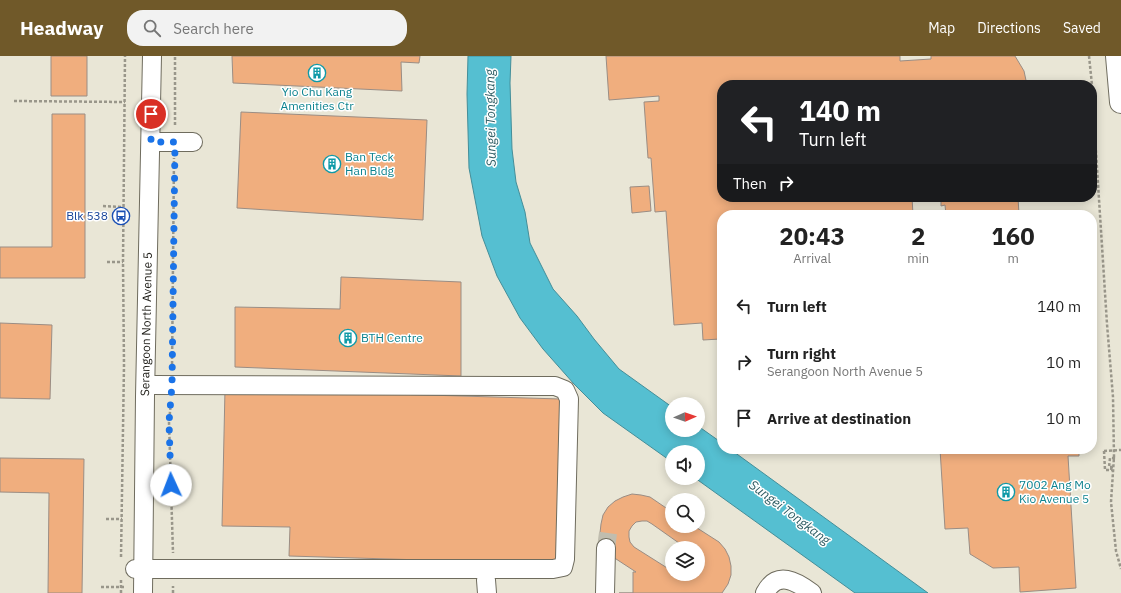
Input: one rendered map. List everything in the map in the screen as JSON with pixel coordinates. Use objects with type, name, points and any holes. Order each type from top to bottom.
[{"type":"main road","points":[[1117,56],[1121,102]]},
{"type":"street","name":"Serangoon North Avenue 5","points":[[141,56],[133,570],[143,593]]},
{"type":"street","name":"Serangoon North Avenue 5","points":[[128,590],[133,570],[146,385],[152,56]]},
{"type":"street","points":[[151,142],[193,142]]},
{"type":"street","points":[[133,570],[553,569],[562,567],[565,559],[569,399],[564,390],[554,386],[146,385]]},
{"type":"street","points":[[604,593],[606,548]]},
{"type":"street","points":[[765,593],[769,586],[775,581],[784,579],[799,583],[812,593]]},
{"type":"path","points":[[122,557],[125,56]]},
{"type":"path","points":[[173,593],[169,422],[172,385],[175,56]]},
{"type":"path","points":[[1089,56],[1091,80]]},
{"type":"path","points":[[14,101],[125,102]]},
{"type":"path","points":[[1097,168],[1113,397],[1114,442],[1111,502],[1116,551],[1121,569]]},
{"type":"path","points":[[103,206],[123,207]]},
{"type":"path","points":[[107,262],[123,262]]},
{"type":"path","points":[[1113,467],[1109,467],[1110,458],[1114,458],[1113,464],[1111,470],[1105,470],[1104,451],[1121,450]]},
{"type":"path","points":[[106,519],[122,519]]},
{"type":"path","points":[[128,590],[133,570]]},
{"type":"path","points":[[101,587],[128,590]]},
{"type":"path","points":[[121,593],[128,590]]},
{"type":"water","name":"Sungei Tongkang","points":[[468,56],[511,56],[510,83],[512,149],[516,182],[525,212],[530,243],[553,289],[577,316],[619,369],[665,402],[665,437],[705,437],[705,431],[717,439],[717,454],[737,454],[928,593],[855,593],[705,485],[705,445],[665,445],[665,457],[603,413],[574,384],[543,349],[520,318],[497,276],[482,236],[469,168],[467,94]]},
{"type":"building","points":[[51,56],[87,56],[87,96],[51,96]]},
{"type":"building","name":"Yio Chu Kang Amenities Ctr","points":[[232,56],[420,56],[419,63],[401,62],[402,91],[233,83]]},
{"type":"building","points":[[606,56],[900,56],[900,61],[931,59],[931,56],[1015,56],[1024,71],[1026,80],[717,80],[717,202],[912,202],[913,210],[717,210],[717,339],[703,340],[702,323],[674,325],[666,211],[655,212],[651,158],[648,158],[644,102],[659,101],[659,96],[609,100]]},
{"type":"building","name":"Ban Teck Han Bldg","points":[[241,112],[427,120],[423,220],[237,208]]},
{"type":"building","points":[[52,114],[85,114],[85,278],[0,278],[0,247],[52,247]]},
{"type":"building","points":[[649,186],[651,211],[632,213],[630,187]]},
{"type":"building","points":[[941,202],[1018,202],[1019,210],[946,210],[945,205],[941,206]]},
{"type":"building","name":"BTH Centre","points":[[341,277],[461,282],[461,376],[235,367],[235,307],[340,309]]},
{"type":"building","points":[[0,323],[52,325],[50,399],[0,398]]},
{"type":"building","points":[[225,389],[561,399],[557,564],[289,556],[290,527],[222,526]]},
{"type":"building","name":"7002 Ang Mo Kio Avenue 5","points":[[940,454],[1079,454],[1079,456],[1068,456],[1076,588],[1020,592],[1019,567],[993,568],[970,554],[968,528],[945,529]]},
{"type":"building","points":[[0,458],[84,459],[82,593],[48,593],[49,493],[0,492]]},
{"type":"building","points":[[632,494],[650,497],[665,507],[665,533],[705,533],[719,542],[729,557],[731,566],[731,575],[728,584],[722,593],[633,593],[633,572],[636,572],[613,557],[602,542],[600,533],[603,515],[608,507],[623,497]]},
{"type":"tunnel","points":[[606,548],[608,533]]},
{"type":"place","name":"Yio Chu Kang Amenities Ctr","points":[[317,73]]},
{"type":"place","name":"Ban Teck Han Bldg","points":[[332,164]]},
{"type":"place","name":"Blk 538","points":[[121,216]]},
{"type":"place","name":"BTH Centre","points":[[348,338]]},
{"type":"place","name":"7002 Ang Mo Kio Avenue 5","points":[[1006,492]]},
{"type":"route","points":[[151,114],[151,142],[175,142],[172,385],[169,422],[171,485]]}]
